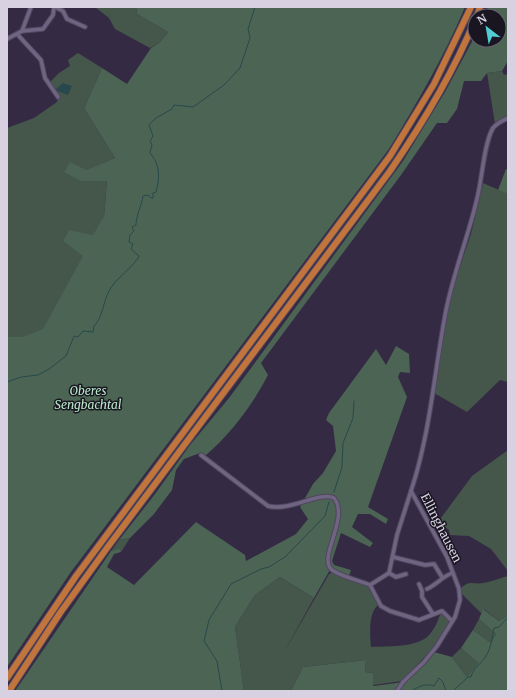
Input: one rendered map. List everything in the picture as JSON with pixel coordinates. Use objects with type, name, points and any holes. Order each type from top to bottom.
[{"type":"highway","points":[[7,678],[76,576],[390,156],[410,126],[437,79],[471,7]]},
{"type":"highway","points":[[9,691],[60,613],[404,150],[448,77],[467,37]]},
{"type":"street","points":[[22,31],[31,7]]},
{"type":"street","points":[[7,39],[22,31],[43,29],[53,15],[55,7],[63,12],[67,19],[85,27]]},
{"type":"street","points":[[17,34],[41,60],[45,78],[58,97]]},
{"type":"street","name":"Ellinghausen","points":[[389,573],[397,535],[421,458],[449,296],[470,230],[493,129],[500,122],[508,118]]},
{"type":"street","points":[[201,454],[268,506],[293,505],[326,496],[332,497],[337,502],[338,525],[328,554],[328,564],[334,571],[370,585],[379,605],[386,610],[416,620],[442,611],[452,621],[433,651],[403,682],[397,691]]},
{"type":"street","name":"Ellinghausen","points":[[411,491],[442,546],[459,589],[458,606],[452,621]]},
{"type":"street","name":"Ellinghausen","points":[[393,556],[425,565],[436,565],[439,574],[442,577]]},
{"type":"street","points":[[370,585],[389,573],[396,577],[406,574]]},
{"type":"street","name":"Ellinghausen","points":[[427,589],[442,577],[452,573]]},
{"type":"street","points":[[419,584],[422,591],[422,598],[433,614]]},
{"type":"shaded area","points":[[95,7],[136,7],[137,14],[168,32],[160,42],[150,48],[115,29],[109,18]]},
{"type":"shaded area","points":[[78,53],[102,68],[84,108],[115,158],[87,170],[82,181],[107,181],[104,216],[7,650],[7,128],[34,118],[57,102],[58,97],[49,83],[59,73],[70,66],[68,60]]},
{"type":"shaded area","points":[[502,71],[504,75],[508,74],[508,116],[495,124],[487,73]]},
{"type":"shaded area","points":[[63,83],[72,86],[68,95],[55,90]]},
{"type":"shaded area","points":[[483,183],[508,194],[508,382],[500,380],[467,412],[434,393],[447,312],[456,278],[471,234]]},
{"type":"shaded area","points":[[508,450],[508,571],[491,549],[469,536],[450,535],[449,530],[438,522],[472,476]]},
{"type":"shaded area","points":[[130,538],[121,552],[120,548],[111,551],[119,540]]},
{"type":"shaded area","points":[[333,572],[369,587],[378,605],[371,619],[371,647],[400,646],[421,641],[432,632],[441,612],[449,618],[450,622],[435,646],[402,681],[373,685],[373,673],[365,672],[366,660],[303,667],[291,691],[244,691],[235,627],[255,595],[280,577],[314,598],[283,654],[329,574]]},
{"type":"shaded area","points":[[508,576],[508,615],[499,621],[484,609],[481,613],[460,592],[460,589],[463,586],[469,583],[486,582]]},
{"type":"shaded area","points":[[479,619],[496,634],[491,643],[473,630]]},
{"type":"shaded area","points":[[461,648],[478,663],[467,677],[452,657]]},
{"type":"green space","name":"Oberes Sengbachtal","points":[[136,7],[465,7],[430,80],[389,149],[71,572],[7,667],[7,337],[23,337],[43,329],[83,256],[63,241],[69,230],[93,235],[104,216],[107,181],[81,181],[64,172],[70,162],[86,170],[115,158],[84,108],[102,68],[127,84],[151,48],[160,42],[168,32],[137,14]]},
{"type":"green space","points":[[508,7],[508,61],[502,71],[487,73],[481,81],[464,81],[457,109],[447,123],[437,123],[401,175],[261,363],[268,375],[256,397],[241,418],[224,438],[206,455],[200,453],[184,459],[176,470],[172,490],[154,514],[130,538],[119,540],[155,494],[190,445],[229,398],[403,161],[445,92],[469,48],[507,48],[507,8],[488,8]]},
{"type":"green space","points":[[506,169],[508,170],[508,194],[498,190]]},
{"type":"green space","points":[[396,346],[409,354],[410,373],[400,372],[398,377],[407,397],[368,507],[388,519],[386,524],[370,514],[358,514],[352,527],[373,543],[370,547],[341,533],[332,561],[334,565],[351,570],[349,576],[331,568],[314,598],[280,577],[255,595],[235,627],[244,691],[15,691],[111,551],[120,548],[121,552],[114,554],[107,567],[134,585],[196,522],[245,555],[246,561],[296,534],[308,519],[300,507],[313,484],[323,473],[336,451],[333,426],[326,420],[329,413],[376,349],[386,365]]},
{"type":"green space","points":[[483,609],[499,621],[508,615],[508,691],[291,691],[303,667],[366,660],[365,672],[373,673],[373,686],[404,682],[434,652],[452,657],[467,677],[478,663],[461,648],[473,630],[491,643],[496,634],[479,619]]},
{"type":"waterway","points":[[7,382],[21,377],[38,375],[49,369],[66,356],[74,336],[78,337],[83,331],[93,332],[94,326],[101,314],[107,295],[112,286],[139,256],[131,249],[133,244],[129,242],[130,235],[134,231],[132,227],[136,225],[143,196],[148,195],[153,198],[153,193],[156,192],[158,181],[156,162],[150,153],[152,145],[150,141],[153,136],[149,125],[156,118],[172,109],[174,105],[193,107],[224,85],[240,68],[250,38],[248,29],[255,7]]},
{"type":"waterway","points":[[334,492],[342,467],[343,443],[353,418],[354,401]]},
{"type":"waterway","points":[[222,691],[217,661],[204,641],[209,620],[231,584],[261,569],[269,567],[285,557],[325,516],[329,502]]},
{"type":"waterway","points":[[453,691],[468,677],[471,677],[473,671],[488,653],[494,628],[499,627],[508,617]]},
{"type":"waterway","points":[[412,691],[423,686],[434,686],[439,678],[443,682],[446,691]]}]
